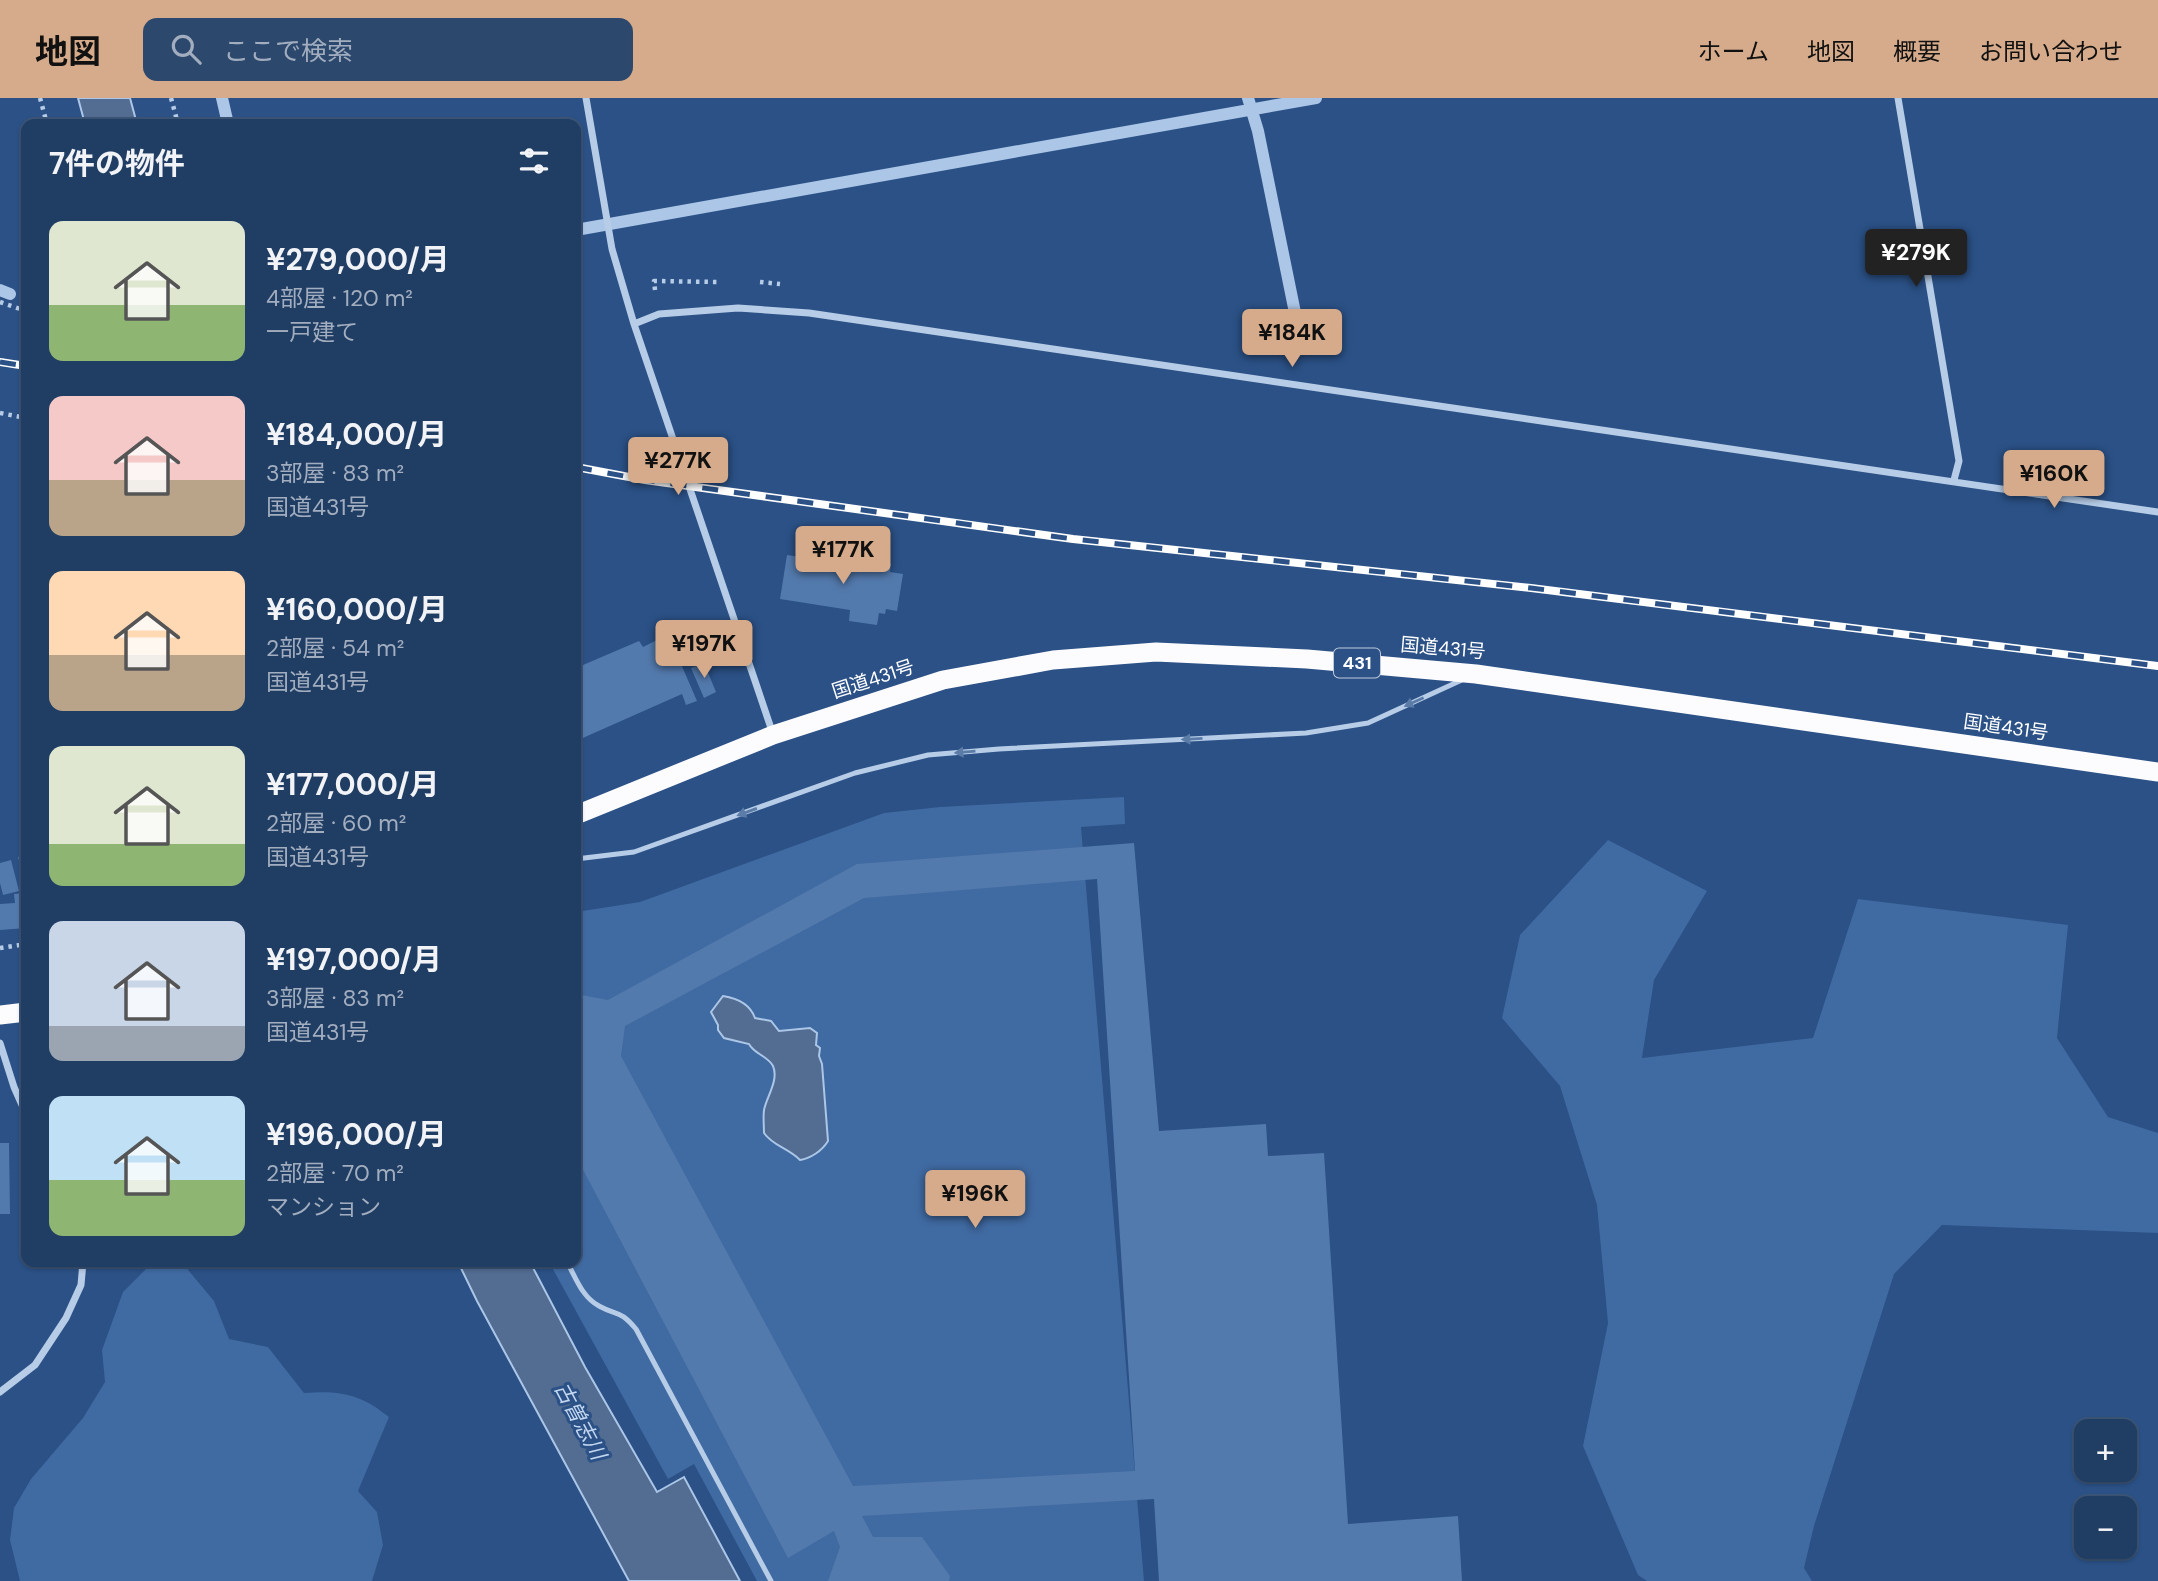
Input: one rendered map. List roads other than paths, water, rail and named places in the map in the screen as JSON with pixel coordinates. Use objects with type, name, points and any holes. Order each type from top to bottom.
[{"type":"highway","name":"国道431号","points":[[581,813],[773,735],[943,680],[1054,660],[1156,652],[1307,659],[1476,674],[2158,772]]},
{"type":"highway","points":[[0,1015],[21,1013]]},
{"type":"street","points":[[586,98],[612,249],[634,324],[773,735]]},
{"type":"street","points":[[1898,98],[1959,461],[1954,480]]},
{"type":"street","points":[[634,324],[659,314],[738,308],[809,313],[2158,512]]},
{"type":"street","points":[[0,1043],[21,1103]]},
{"type":"street","points":[[0,1392],[35,1365],[66,1318],[81,1285],[83,1267]]},
{"type":"lane","points":[[581,858],[634,852],[855,773],[928,755],[1306,733],[1368,723],[1476,674]]},
{"type":"lane","points":[[570,1267],[584,1294],[600,1306],[623,1314],[636,1329],[771,1581]]},
{"type":"water","points":[[78,98],[130,98],[136,119],[84,119]]},
{"type":"water","points":[[723,996],[742,1002],[755,1018],[771,1021],[779,1031],[810,1028],[817,1033],[816,1045],[820,1048],[822,1064],[828,1141],[812,1156],[800,1160],[764,1133],[764,1110],[774,1082],[773,1066],[749,1044],[724,1038],[718,1030],[711,1012]]},
{"type":"water","name":"古曽志川","points":[[460,1267],[533,1267],[585,1367],[657,1492],[684,1477],[740,1581],[629,1581]]},
{"type":"waterway","points":[[222,98],[227,119]]},
{"type":"waterway","points":[[1248,98],[1258,131],[1302,347]]},
{"type":"waterway","points":[[581,229],[1316,98]]},
{"type":"waterway","points":[[0,290],[10,294]]},
{"type":"railway","points":[[0,362],[21,365]]},
{"type":"railway","points":[[581,468],[645,480],[1073,539],[1531,588],[2158,666]]}]
